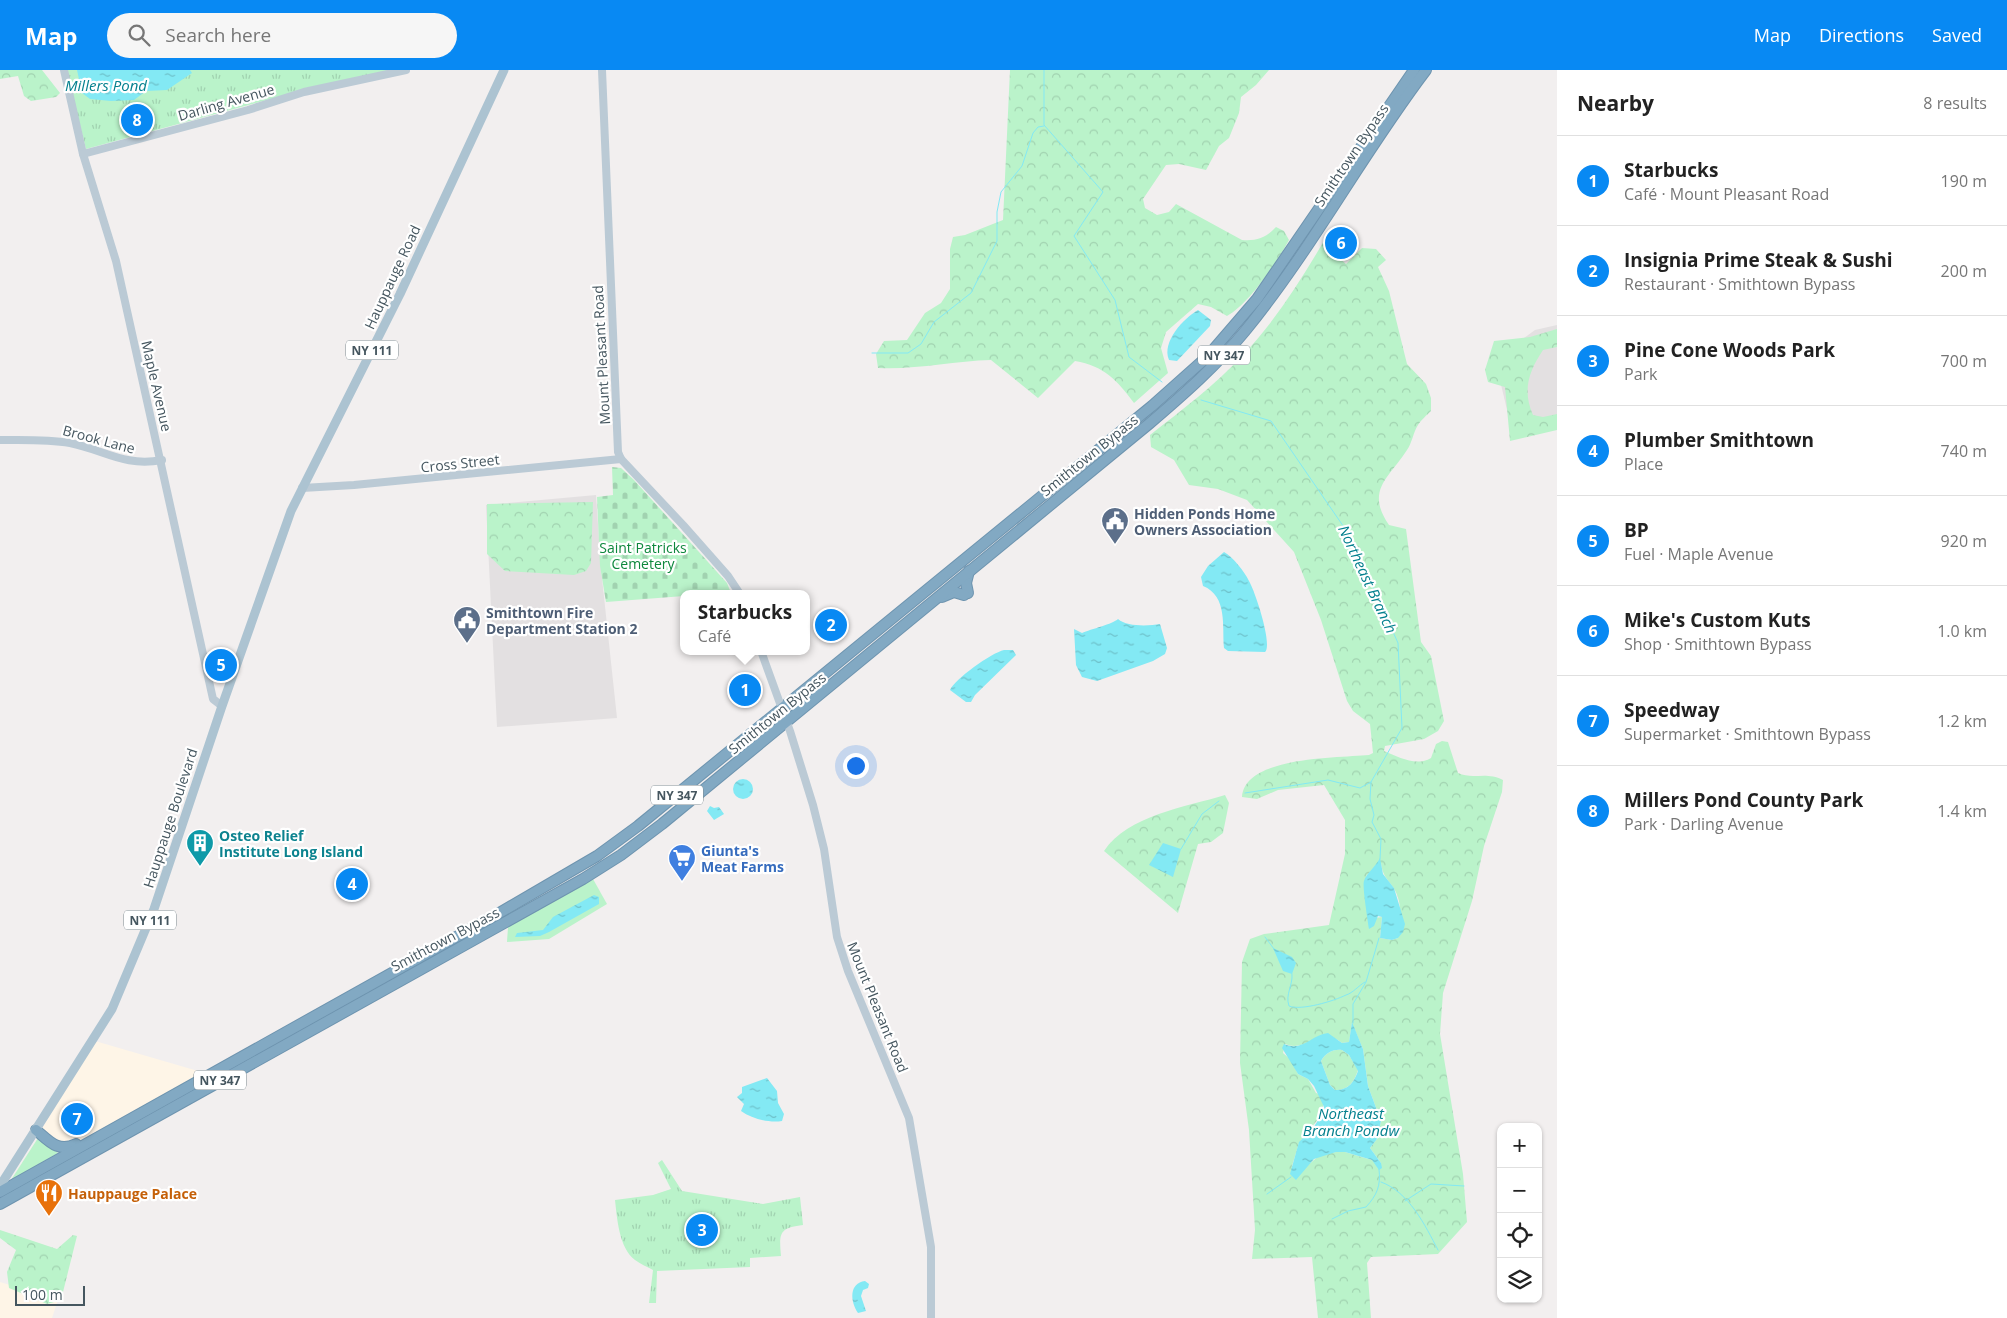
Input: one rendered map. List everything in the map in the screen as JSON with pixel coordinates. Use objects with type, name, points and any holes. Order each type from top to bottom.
[{"type":"highway","name":"Smithtown Bypass","points":[[0,1192],[501,912],[597,856],[651,816],[1147,410],[1207,357],[1265,288],[1414,70]]},
{"type":"highway","name":"Smithtown Bypass","points":[[0,1204],[596,871],[648,835],[788,722],[1191,388],[1228,351],[1271,297],[1426,70]]},
{"type":"highway","points":[[932,601],[954,592],[966,594],[969,571]]},
{"type":"highway","points":[[36,1130],[55,1146],[67,1149],[102,1132],[107,1133]]},
{"type":"main road","name":"Hauppauge Road","points":[[247,633],[291,511],[396,302],[504,70]]},
{"type":"main road","name":"Hauppauge Boulevard","points":[[0,1186],[99,1032],[144,936],[247,633]]},
{"type":"street","name":"Maple Avenue","points":[[64,70],[83,154],[116,261],[214,699],[222,706]]},
{"type":"street","name":"Darling Avenue","points":[[83,154],[248,110],[304,92],[406,70]]},
{"type":"street","name":"Mount Pleasant Road","points":[[602,70],[614,375],[618,452],[621,459]]},
{"type":"street","name":"Brook Lane","points":[[0,440],[55,440],[81,446],[134,463],[162,460]]},
{"type":"street","name":"Cross Street","points":[[302,488],[354,486],[621,459]]},
{"type":"street","points":[[621,459],[683,525],[728,576],[737,590]]},
{"type":"street","name":"Mount Pleasant Road","points":[[763,655],[788,722],[820,832],[837,937],[848,971],[909,1118],[931,1247],[931,1318]]},
{"type":"shaded area","points":[[1557,325],[1557,426],[1514,439],[1498,372],[1505,352],[1535,330]]},
{"type":"shaded area","points":[[596,495],[601,569],[617,718],[497,727],[486,505]]},
{"type":"shaded area","points":[[95,1041],[198,1071],[197,1076],[70,1146],[60,1145],[41,1130]]},
{"type":"shaded area","points":[[0,1282],[58,1300],[52,1318],[0,1318]]},
{"type":"green space","points":[[0,70],[42,70],[60,93],[56,97],[31,101],[24,96],[18,76],[0,79]]},
{"type":"green space","points":[[66,70],[391,70],[304,90],[86,149]]},
{"type":"green space","points":[[1010,70],[1269,70],[1256,85],[1241,97],[1239,113],[1229,138],[1219,146],[1206,170],[1179,164],[1166,165],[1143,199],[1145,208],[1157,215],[1169,212],[1176,204],[1242,240],[1261,238],[1269,234],[1276,227],[1284,231],[1289,240],[1262,282],[1244,302],[1227,316],[1211,307],[1198,304],[1166,332],[1161,348],[1168,373],[1134,403],[1122,387],[1102,370],[1075,361],[1038,398],[991,360],[906,368],[878,368],[876,354],[884,341],[907,340],[925,313],[941,303],[950,289],[950,249],[953,237],[965,235],[1003,220]]},
{"type":"green space","points":[[1328,234],[1338,257],[1346,264],[1362,248],[1376,249],[1386,260],[1378,267],[1389,291],[1407,364],[1426,384],[1431,398],[1431,411],[1418,425],[1409,447],[1382,485],[1379,493],[1379,502],[1382,513],[1389,525],[1406,529],[1421,642],[1431,656],[1444,721],[1438,731],[1424,739],[1385,746],[1384,751],[1419,762],[1431,758],[1436,744],[1442,741],[1448,742],[1458,773],[1469,776],[1491,776],[1503,780],[1502,792],[1484,846],[1472,901],[1443,993],[1440,1034],[1463,1174],[1467,1222],[1438,1254],[1371,1257],[1367,1263],[1371,1318],[1318,1318],[1312,1257],[1252,1259],[1255,1230],[1249,1130],[1240,1063],[1242,962],[1250,939],[1264,934],[1329,925],[1345,854],[1345,820],[1324,785],[1278,790],[1257,799],[1242,797],[1247,784],[1259,774],[1275,766],[1316,759],[1369,755],[1373,753],[1370,724],[1353,711],[1347,701],[1321,620],[1294,552],[1247,500],[1218,489],[1189,485],[1174,460],[1151,447],[1150,435],[1210,387],[1243,355],[1278,312]],"holes":[[[1381,863],[1384,873],[1396,893],[1400,906],[1398,938],[1392,940],[1380,938],[1382,917],[1368,919],[1366,876]],[[1352,1023],[1363,1049],[1368,1086],[1381,1121],[1377,1139],[1370,1148],[1381,1163],[1379,1169],[1375,1161],[1345,1152],[1320,1155],[1308,1165],[1292,1166],[1299,1143],[1323,1113],[1323,1102],[1308,1079],[1298,1074],[1291,1060],[1283,1053],[1285,1044],[1300,1045],[1328,1037],[1342,1043],[1349,1042]]]},
{"type":"green space","points":[[1557,329],[1557,347],[1543,350],[1531,373],[1528,397],[1533,415],[1543,417],[1557,414],[1557,430],[1510,441],[1505,387],[1488,382],[1485,370],[1494,341],[1530,337]]},
{"type":"green space","name":"Saint Patricks Cemetery","points":[[612,467],[621,468],[727,583],[730,590],[680,590],[680,596],[606,602],[600,566],[597,497],[613,495]]},
{"type":"green space","points":[[593,502],[591,563],[586,571],[574,575],[505,571],[487,554],[487,504]]},
{"type":"green space","points":[[1225,795],[1229,803],[1223,833],[1211,842],[1198,844],[1178,913],[1104,851],[1114,839],[1143,821],[1176,808]]},
{"type":"green space","points":[[593,879],[607,904],[549,939],[507,942],[508,927]]},
{"type":"green space","points":[[1342,1050],[1349,1055],[1358,1070],[1355,1078],[1347,1087],[1335,1090],[1330,1085],[1321,1061],[1330,1052]]},
{"type":"green space","points":[[38,1138],[58,1153],[11,1180]]},
{"type":"green space","points":[[662,1160],[682,1191],[763,1204],[800,1197],[803,1225],[789,1228],[782,1233],[780,1242],[781,1256],[750,1258],[750,1267],[657,1271],[656,1303],[649,1303],[653,1270],[635,1260],[625,1248],[620,1232],[615,1200],[653,1195],[671,1189],[658,1163]]},
{"type":"green space","points":[[0,1230],[57,1249],[73,1235],[77,1236],[61,1300],[47,1304],[9,1288],[7,1272],[16,1250],[0,1238]]},
{"type":"water","name":"Millers Pond","points":[[77,70],[190,70],[192,73],[167,90],[146,91],[134,100],[111,101],[90,99],[82,93]]},
{"type":"water","points":[[1198,310],[1211,320],[1210,326],[1177,361],[1169,360],[1168,346],[1175,331]]},
{"type":"water","points":[[1224,552],[1238,565],[1252,587],[1267,639],[1265,652],[1228,651],[1224,648],[1220,604],[1217,597],[1203,586],[1201,577],[1208,566]]},
{"type":"water","points":[[1118,619],[1132,625],[1160,624],[1167,648],[1165,654],[1153,661],[1097,681],[1082,677],[1076,665],[1074,629],[1082,633],[1112,623]]},
{"type":"water","points":[[1004,650],[1013,650],[1016,655],[975,695],[971,702],[966,702],[950,690],[953,685],[974,667]]},
{"type":"water","points":[[739,779],[747,779],[753,785],[753,793],[747,799],[739,799],[733,793],[733,785]]},
{"type":"water","points":[[710,806],[714,808],[719,807],[724,814],[714,820],[707,811]]},
{"type":"water","points":[[1163,843],[1181,849],[1173,877],[1149,865]]},
{"type":"water","points":[[1380,858],[1383,874],[1394,888],[1405,924],[1403,932],[1398,938],[1392,940],[1380,938],[1382,917],[1378,916],[1374,926],[1369,929],[1364,881]]},
{"type":"water","points":[[594,895],[599,897],[599,904],[549,932],[540,936],[515,937],[517,933],[543,930],[553,917]]},
{"type":"water","points":[[1273,948],[1292,957],[1296,963],[1292,974],[1283,971]]},
{"type":"water","name":"Northeast Branch Pondw","points":[[1352,1022],[1363,1049],[1368,1086],[1381,1121],[1377,1139],[1370,1148],[1381,1163],[1382,1168],[1379,1170],[1372,1160],[1345,1152],[1336,1152],[1314,1159],[1296,1180],[1290,1174],[1299,1142],[1313,1128],[1323,1113],[1324,1107],[1314,1086],[1308,1079],[1298,1074],[1282,1048],[1284,1044],[1291,1046],[1302,1045],[1322,1034],[1328,1033],[1342,1043],[1349,1042]],"holes":[[[1335,1050],[1342,1050],[1349,1055],[1358,1071],[1353,1082],[1347,1087],[1335,1090],[1330,1085],[1321,1061],[1327,1054]]]},
{"type":"water","points":[[767,1078],[777,1091],[778,1103],[784,1114],[782,1121],[761,1120],[741,1111],[744,1104],[737,1097],[742,1093],[742,1087]]},
{"type":"water","points":[[865,1281],[869,1284],[868,1288],[863,1290],[861,1296],[866,1311],[858,1313],[853,1303],[852,1293],[856,1285]]},
{"type":"waterway","name":"Northeast Branch","points":[[1044,70],[1044,125],[1103,192],[1074,236],[1115,300],[1129,357],[1162,382]]},
{"type":"waterway","points":[[872,353],[908,353],[921,344],[934,322],[971,293],[997,241],[997,212],[1001,192],[1022,166],[1033,133],[1038,127],[1044,126]]},
{"type":"waterway","name":"Northeast Branch","points":[[1201,400],[1271,421],[1350,536],[1398,643],[1402,728],[1371,782],[1370,799],[1374,815],[1372,822],[1381,839],[1380,859]]},
{"type":"waterway","points":[[1245,793],[1328,780],[1360,788],[1371,782]]},
{"type":"waterway","points":[[1181,849],[1202,814],[1219,801]]},
{"type":"waterway","points":[[1265,937],[1274,949]]},
{"type":"waterway","name":"Northeast Branch","points":[[1353,1023],[1353,1004],[1366,982],[1379,938]]},
{"type":"waterway","points":[[1292,974],[1288,1002],[1289,1006],[1294,1007],[1318,1005],[1334,1000],[1351,993],[1365,982]]},
{"type":"waterway","points":[[1332,1219],[1348,1211],[1366,1207],[1377,1190],[1379,1169]]},
{"type":"waterway","name":"Northeast Branch","points":[[1267,1194],[1291,1177]]},
{"type":"waterway","points":[[1381,1182],[1400,1193],[1408,1201],[1422,1220],[1438,1250]]},
{"type":"waterway","points":[[1405,1201],[1431,1184],[1464,1186]]},
{"type":"place","name":"Millers Pond County Park","points":[[137,120]]},
{"type":"place","name":"Mike's Custom Kuts","points":[[1341,243]]},
{"type":"place","name":"Hidden Ponds Home Owners Association","points":[[1115,545]]},
{"type":"place","name":"Insignia Prime Steak & Sushi","points":[[831,625]]},
{"type":"place","name":"Smithtown Fire Department Station 2","points":[[467,644]]},
{"type":"place","name":"BP","points":[[221,665]]},
{"type":"place","name":"Starbucks","points":[[745,690]]},
{"type":"place","name":"Osteo Relief Institute Long Island","points":[[200,867]]},
{"type":"place","name":"Giunta's Meat Farms","points":[[682,882]]},
{"type":"place","name":"Plumber Smithtown","points":[[352,884]]},
{"type":"place","name":"Speedway","points":[[77,1119]]},
{"type":"place","name":"Hauppauge Palace","points":[[49,1217]]},
{"type":"place","name":"Pine Cone Woods Park","points":[[702,1230]]}]
